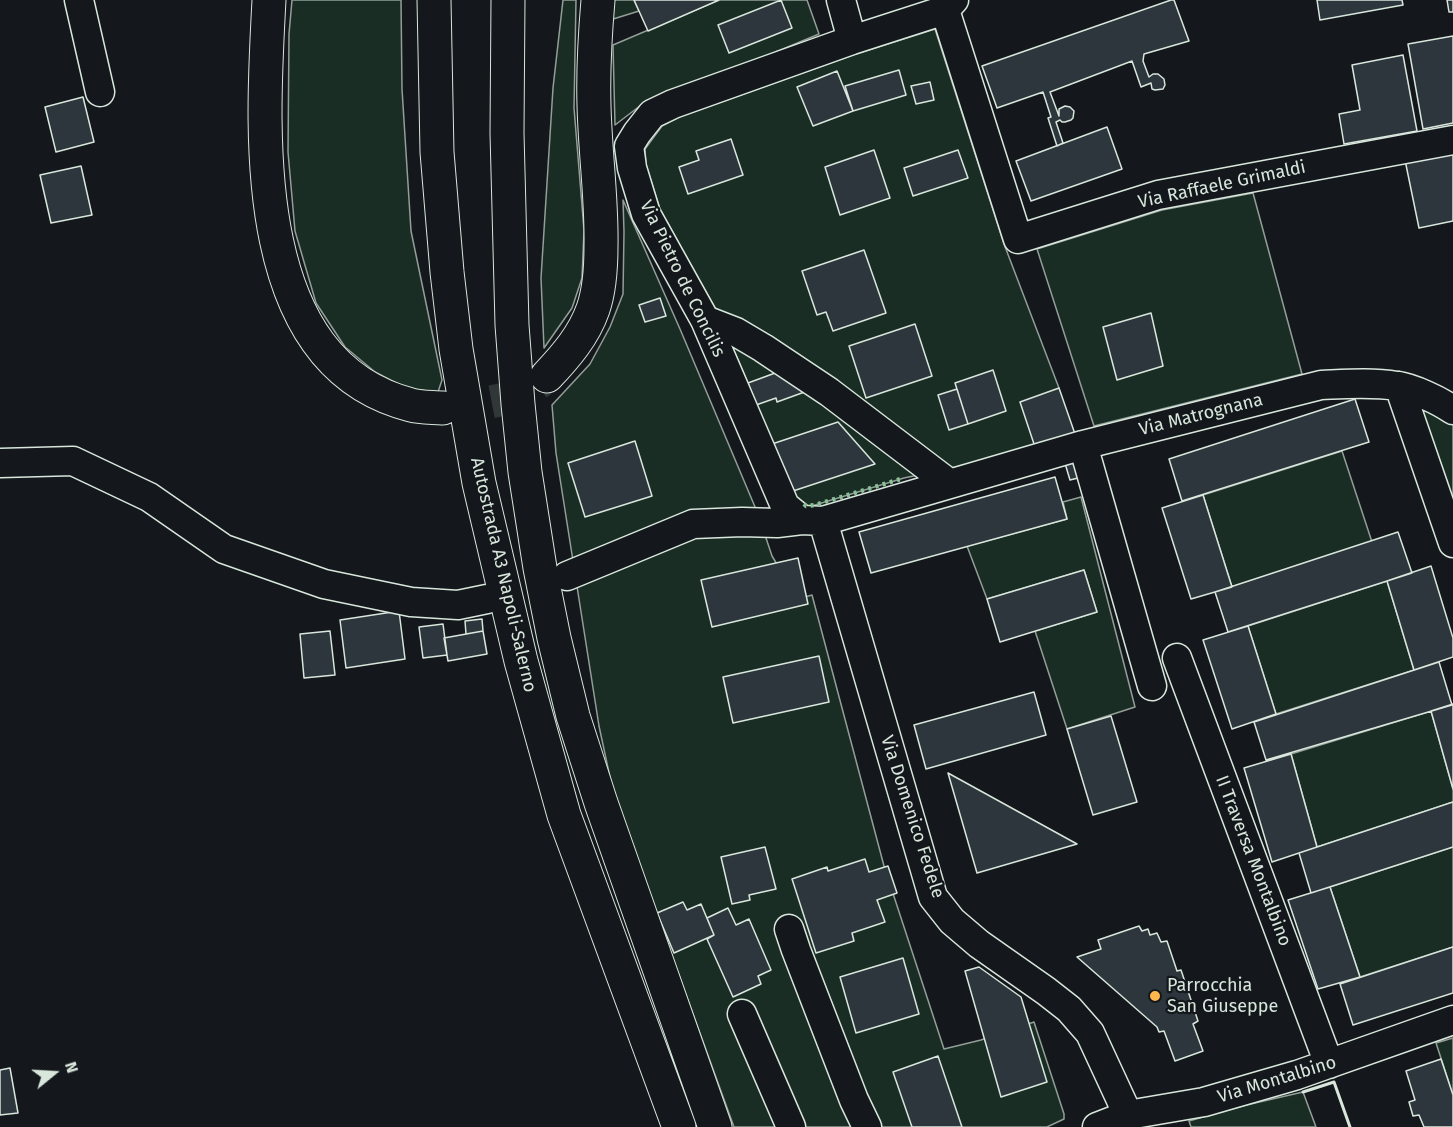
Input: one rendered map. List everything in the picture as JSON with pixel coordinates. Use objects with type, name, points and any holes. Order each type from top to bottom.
[{"type":"highway","points":[[269,0],[265,103],[270,198],[283,270],[295,303],[312,333],[331,358],[351,377],[371,390],[394,400],[414,406],[443,408]]},
{"type":"highway","points":[[413,0],[413,74],[426,178],[447,272]]},
{"type":"highway","name":"Autostrada A3 Napoli-Salerno","points":[[434,0],[437,152],[447,272],[456,350],[479,483],[521,661],[564,815],[680,1127]]},
{"type":"highway","name":"Autostrada A3 Napoli-Salerno","points":[[508,0],[507,133],[512,325],[525,472],[540,568],[573,716],[604,813],[715,1127]]},
{"type":"highway","points":[[547,376],[567,355],[582,334],[598,290],[601,233],[594,105],[594,57],[598,0]]},
{"type":"street","points":[[79,0],[100,92]]},
{"type":"street","points":[[841,0],[852,40]]},
{"type":"street","name":"Via Pietro de Concilis","points":[[813,521],[785,506],[705,320],[646,214],[632,168],[630,146],[652,114],[673,104],[950,5]]},
{"type":"street","name":"Via Raffaele Grimaldi","points":[[950,5],[1018,239],[1158,195],[1453,140]]},
{"type":"street","points":[[705,320],[736,332],[789,365],[829,392],[950,484]]},
{"type":"street","name":"Via Matrognana","points":[[567,576],[693,524],[813,521],[1083,445],[1321,385],[1362,383],[1399,386],[1453,410]]},
{"type":"street","points":[[1399,386],[1453,543]]},
{"type":"street","points":[[1083,445],[1152,686]]},
{"type":"street","points":[[0,463],[73,460],[149,497],[224,549],[324,584],[411,602],[459,605],[487,599]]},
{"type":"street","name":"Via Domenico Fedele","points":[[813,521],[933,897],[961,929],[1068,1009],[1090,1033],[1126,1121]]},
{"type":"street","name":"II Traversa Montalbino","points":[[1177,658],[1329,1064]]},
{"type":"street","points":[[789,929],[849,1090],[867,1127]]},
{"type":"street","points":[[742,1014],[790,1127]]},
{"type":"street","name":"Via Montalbino","points":[[1097,1127],[1204,1102],[1297,1075],[1453,1020]]},
{"type":"green space","points":[[292,0],[401,0],[402,89],[411,231],[442,380],[438,392],[408,389],[375,372],[345,347],[316,303],[295,231],[288,152],[289,34]]},
{"type":"green space","points":[[563,0],[576,0],[574,108],[584,230],[582,278],[572,308],[544,348],[541,278],[553,88]]},
{"type":"green space","points":[[613,0],[634,0],[639,11],[610,20]]},
{"type":"green space","points":[[719,0],[807,0],[819,34],[730,71],[645,102],[615,125],[613,45]]},
{"type":"green space","points":[[935,29],[1004,244],[1059,388],[1035,447],[904,478],[806,506],[790,492],[718,313],[660,209],[646,165],[645,149],[662,126],[679,117],[856,54]]},
{"type":"green space","points":[[1253,193],[1302,374],[1094,426],[1037,249],[1162,210]]},
{"type":"green space","points":[[623,200],[758,514],[772,556],[798,599],[812,595],[884,866],[944,1049],[981,1040],[1034,1022],[1064,1114],[1064,1119],[1047,1127],[734,1127],[614,796],[599,726],[556,453],[552,405],[590,364],[610,327],[623,294]]},
{"type":"green space","points":[[1407,395],[1453,417],[1453,527]]},
{"type":"green space","points":[[1342,451],[1372,542],[1232,587],[1203,495]]},
{"type":"green space","points":[[1081,497],[1135,707],[1067,729],[1035,631],[1097,612],[1084,570],[987,599],[967,546],[1067,519],[1063,502]]},
{"type":"green space","points":[[1387,581],[1414,670],[1276,714],[1248,626]]},
{"type":"green space","points":[[1431,711],[1453,789],[1453,802],[1317,847],[1291,754]]},
{"type":"green space","points":[[1453,847],[1453,947],[1360,977],[1330,887]]},
{"type":"green space","points":[[1453,1038],[1453,1095],[1436,1043]]},
{"type":"green space","points":[[1303,1092],[1316,1127],[1191,1127],[1189,1121],[1242,1106]]},
{"type":"building","points":[[634,0],[719,0],[648,31]]},
{"type":"building","points":[[781,0],[792,28],[729,53],[718,25]]},
{"type":"building","points":[[1174,0],[1189,41],[1144,54],[1143,61],[1149,77],[1158,74],[1164,79],[1163,89],[1152,89],[1151,83],[1141,87],[1132,61],[1050,92],[1059,116],[1059,109],[1065,106],[1074,111],[1071,120],[1056,122],[1063,143],[1057,146],[1043,92],[997,108],[982,66]]},
{"type":"building","points":[[1317,0],[1402,0],[1403,5],[1320,20]]},
{"type":"building","points":[[1447,0],[1453,0],[1453,12],[1449,12]]},
{"type":"building","points":[[1453,36],[1453,123],[1423,129],[1408,44]]},
{"type":"building","points":[[1403,55],[1417,131],[1344,144],[1339,114],[1360,110],[1352,65]]},
{"type":"building","points":[[899,70],[906,95],[853,111],[845,86]]},
{"type":"building","points":[[837,71],[853,111],[813,126],[797,87]]},
{"type":"building","points":[[930,82],[934,100],[916,104],[911,86]]},
{"type":"building","points":[[83,97],[94,142],[56,152],[45,107]]},
{"type":"building","points":[[1107,127],[1122,169],[1031,201],[1016,161]]},
{"type":"building","points":[[731,139],[743,175],[688,194],[679,167],[699,160],[696,151]]},
{"type":"building","points":[[874,150],[890,198],[840,215],[825,167]]},
{"type":"building","points":[[958,150],[968,178],[913,196],[904,168]]},
{"type":"building","points":[[1453,151],[1453,221],[1419,228],[1405,160]]},
{"type":"building","points":[[81,166],[92,215],[51,223],[40,175]]},
{"type":"building","points":[[864,250],[886,313],[833,331],[826,312],[817,315],[802,271]]},
{"type":"building","points":[[660,298],[666,316],[645,322],[639,305]]},
{"type":"building","points":[[1151,313],[1163,366],[1117,380],[1103,327]]},
{"type":"building","points":[[915,324],[932,376],[866,398],[849,346]]},
{"type":"building","points":[[786,369],[810,390],[777,402],[776,398],[756,405],[748,383]]},
{"type":"building","points":[[993,370],[1006,411],[968,424],[955,383]]},
{"type":"building","points":[[1059,388],[1075,434],[1035,447],[1020,402]]},
{"type":"building","points":[[957,389],[968,424],[949,430],[938,395]]},
{"type":"building","points":[[1355,399],[1369,442],[1182,501],[1169,459]]},
{"type":"building","points":[[838,422],[875,464],[790,492],[772,444]]},
{"type":"building","points":[[635,441],[652,496],[585,517],[568,463]]},
{"type":"building","points":[[1080,455],[1086,476],[1070,480],[1064,460]]},
{"type":"building","points":[[1055,477],[1067,519],[871,573],[859,532]]},
{"type":"building","points":[[1203,495],[1232,587],[1191,599],[1162,508]]},
{"type":"building","points":[[1398,532],[1412,573],[1228,632],[1215,592]]},
{"type":"building","points":[[798,558],[808,604],[712,627],[701,580]]},
{"type":"building","points":[[1431,566],[1453,638],[1453,657],[1414,670],[1387,581]]},
{"type":"building","points":[[1084,570],[1097,612],[1000,642],[987,599]]},
{"type":"building","points":[[399,611],[405,659],[346,668],[340,620]]},
{"type":"building","points":[[482,619],[483,631],[466,634],[465,621]]},
{"type":"building","points":[[443,624],[447,655],[423,658],[419,627]]},
{"type":"building","points":[[1248,626],[1276,714],[1232,729],[1203,640]]},
{"type":"building","points":[[330,631],[335,675],[304,678],[300,634]]},
{"type":"building","points":[[483,631],[487,654],[448,661],[444,638]]},
{"type":"building","points":[[819,656],[829,702],[733,723],[723,677]]},
{"type":"building","points":[[1439,662],[1452,705],[1266,760],[1254,722]]},
{"type":"building","points":[[1034,692],[1046,735],[926,769],[914,725]]},
{"type":"building","points":[[1453,704],[1453,789],[1431,711]]},
{"type":"building","points":[[1111,716],[1137,802],[1093,815],[1067,729]]},
{"type":"building","points":[[1291,754],[1317,847],[1272,862],[1244,768]]},
{"type":"building","points":[[948,773],[1077,844],[977,873]]},
{"type":"building","points":[[1453,802],[1453,847],[1311,893],[1299,853]]},
{"type":"building","points":[[765,847],[776,889],[749,895],[750,900],[732,904],[721,857]]},
{"type":"building","points":[[865,859],[869,872],[888,866],[897,893],[877,900],[885,922],[852,933],[854,941],[816,953],[792,879],[827,867],[828,871]]},
{"type":"building","points":[[1330,887],[1360,977],[1318,989],[1288,900]]},
{"type":"building","points":[[683,902],[687,910],[701,904],[714,935],[674,953],[657,913]]},
{"type":"building","points":[[728,908],[736,925],[749,919],[771,970],[758,976],[761,984],[733,997],[707,939],[714,935],[707,918]]},
{"type":"building","name":"Parrocchia San Giuseppe","points":[[1139,926],[1142,931],[1148,929],[1150,935],[1157,933],[1161,942],[1167,941],[1177,971],[1181,970],[1198,1021],[1193,1024],[1203,1051],[1175,1061],[1164,1031],[1159,1032],[1157,1027],[1077,957],[1101,949],[1098,940]]},
{"type":"building","points":[[1453,947],[1453,993],[1353,1025],[1340,984]]},
{"type":"building","points":[[903,958],[919,1014],[856,1033],[840,977]]},
{"type":"building","points":[[979,967],[1021,997],[1047,1082],[1001,1097],[965,971]]},
{"type":"building","points":[[938,1056],[962,1127],[912,1127],[893,1072]]},
{"type":"building","points":[[1441,1059],[1453,1095],[1453,1127],[1424,1127],[1419,1115],[1413,1116],[1409,1102],[1415,1100],[1406,1071]]},
{"type":"building","points":[[10,1068],[18,1113],[0,1115],[0,1070]]},
{"type":"tunnel","points":[[443,408],[481,404],[507,398],[541,381]]},
{"type":"hedge","points":[[804,504],[806,506],[815,505],[904,478]]},
{"type":"wall","points":[[1303,1092],[1334,1082],[1350,1127]]},
{"type":"place","name":"Parrocchia San Giuseppe","points":[[1155,996]]}]
